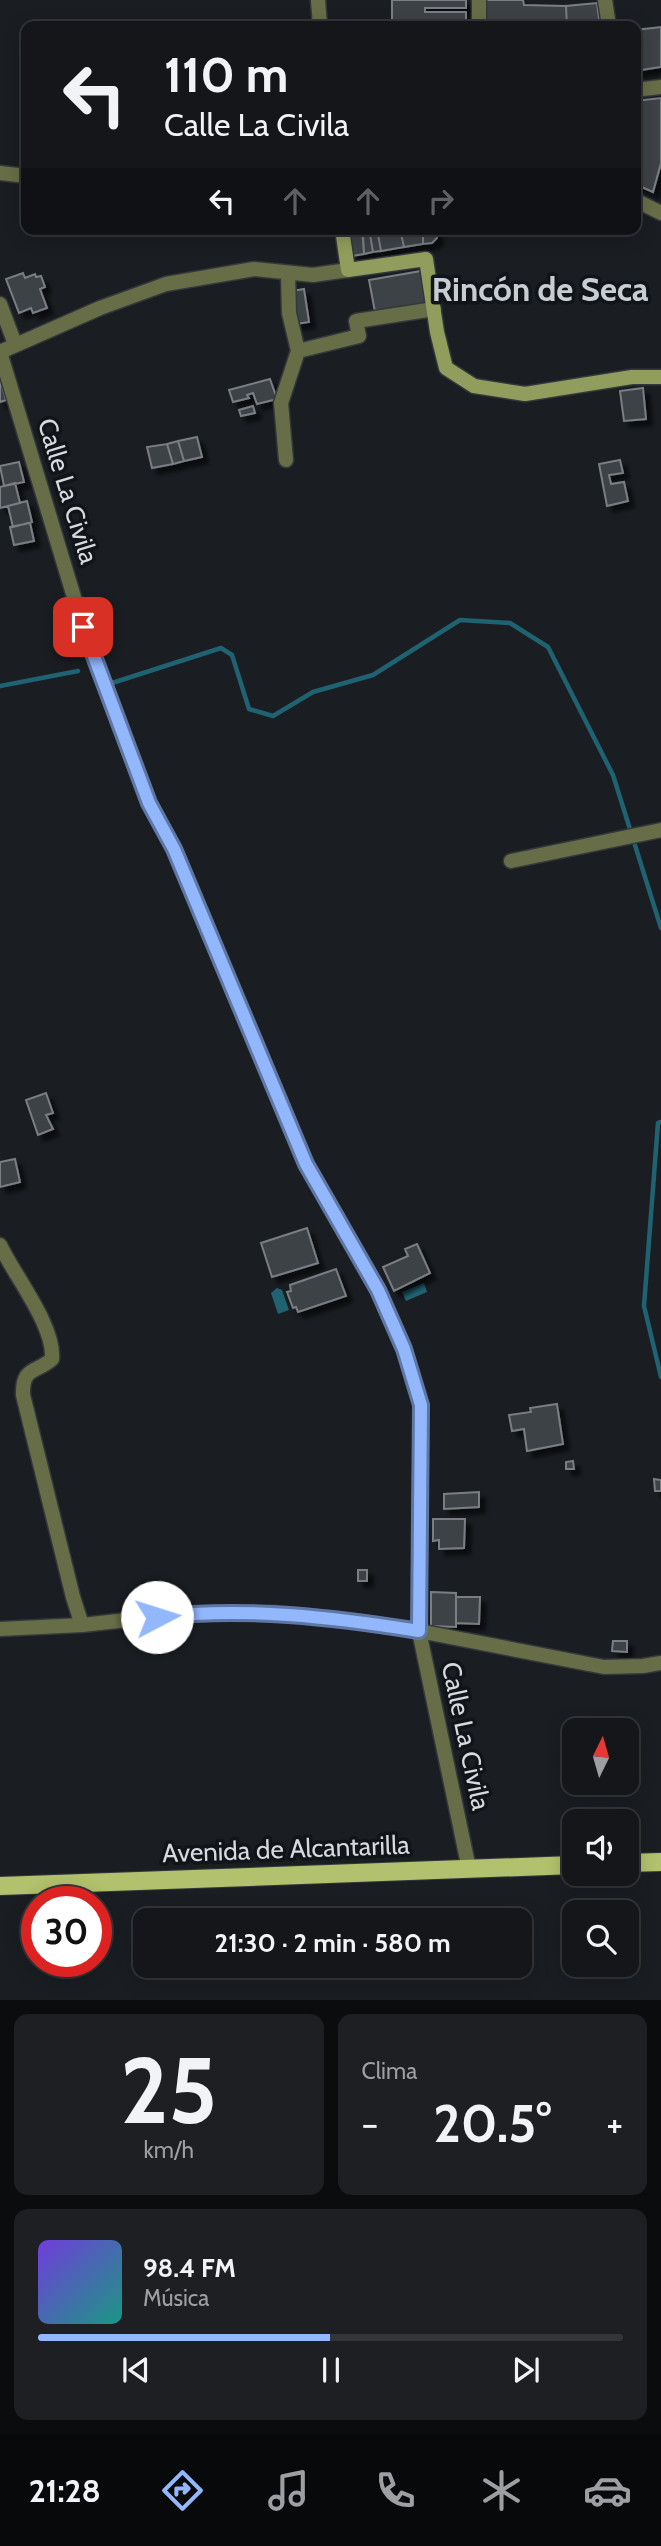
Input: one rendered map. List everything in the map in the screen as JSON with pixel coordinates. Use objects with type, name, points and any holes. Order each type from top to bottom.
[{"type":"main road","points":[[343,235],[348,270],[426,259],[446,368],[474,386],[525,394],[632,377],[661,377]]},
{"type":"main road","points":[[639,1863],[661,1862]]},
{"type":"main road","name":"Avenida de Alcantarilla","points":[[0,1886],[562,1865]]},
{"type":"street","points":[[318,0],[320,21]]},
{"type":"street","points":[[479,0],[479,21]]},
{"type":"street","points":[[605,0],[607,21]]},
{"type":"street","points":[[641,89],[661,87]]},
{"type":"street","points":[[0,173],[21,175]]},
{"type":"street","points":[[641,203],[661,213]]},
{"type":"street","points":[[0,352],[166,284],[254,269],[313,275],[348,270]]},
{"type":"street","points":[[286,460],[281,404],[298,351],[289,313],[288,272]]},
{"type":"street","points":[[0,304],[15,344]]},
{"type":"street","points":[[298,351],[359,336],[356,321],[434,309]]},
{"type":"street","name":"Calle La Civila","points":[[0,352],[83,627],[149,803],[174,849],[306,1164],[378,1290],[404,1349],[421,1405],[419,1631],[469,1869]]},
{"type":"street","points":[[511,861],[661,830]]},
{"type":"street","points":[[0,1245],[50,1339],[52,1359],[29,1372],[24,1379],[23,1395],[82,1625]]},
{"type":"street","points":[[0,1629],[82,1625],[181,1614],[275,1613],[419,1631],[604,1667],[661,1663]]},
{"type":"water","points":[[424,1283],[427,1292],[406,1301],[402,1292]]},
{"type":"water","points":[[277,1288],[282,1290],[289,1310],[278,1314],[271,1293]]},
{"type":"building","points":[[392,0],[466,0],[466,8],[425,8],[425,12],[466,12],[466,21],[392,21]]},
{"type":"building","points":[[483,0],[523,0],[524,5],[566,6],[567,21],[484,21]]},
{"type":"building","points":[[597,3],[599,21],[567,21],[566,6]]},
{"type":"building","points":[[661,27],[661,67],[641,70],[641,29]]},
{"type":"building","points":[[661,98],[661,163],[653,192],[641,187],[641,100]]},
{"type":"building","points":[[362,235],[370,235],[373,252],[364,254]]},
{"type":"building","points":[[363,235],[364,254],[352,256],[349,236]]},
{"type":"building","points":[[370,235],[378,235],[381,251],[373,252]]},
{"type":"building","points":[[378,235],[401,235],[404,247],[381,251]]},
{"type":"building","points":[[401,235],[423,235],[423,244],[404,247]]},
{"type":"building","points":[[423,235],[436,235],[432,243],[423,244]]},
{"type":"building","points":[[421,271],[426,303],[375,312],[369,280]]},
{"type":"building","points":[[23,273],[25,278],[35,274],[36,277],[41,276],[45,287],[40,289],[47,308],[33,313],[31,308],[19,313],[6,279]]},
{"type":"building","points":[[304,289],[309,322],[296,324],[292,291]]},
{"type":"building","points":[[0,378],[6,400],[0,402]]},
{"type":"building","points":[[270,379],[277,399],[257,404],[253,393],[247,395],[249,398],[233,402],[229,390]]},
{"type":"building","points":[[643,388],[646,419],[624,421],[620,391]]},
{"type":"building","points":[[253,406],[255,413],[241,416],[239,410]]},
{"type":"building","points":[[197,437],[202,457],[184,461],[178,441]]},
{"type":"building","points":[[178,441],[184,461],[173,464],[167,444]]},
{"type":"building","points":[[167,444],[173,464],[152,468],[147,447]]},
{"type":"building","points":[[620,460],[623,473],[609,475],[611,484],[624,482],[628,501],[607,506],[599,464]]},
{"type":"building","points":[[19,462],[24,482],[4,486],[0,466]]},
{"type":"building","points":[[15,483],[20,503],[0,508],[0,487]]},
{"type":"building","points":[[27,501],[32,522],[13,527],[8,506]]},
{"type":"building","points":[[30,523],[34,541],[14,545],[10,527]]},
{"type":"building","points":[[46,1093],[53,1113],[46,1115],[53,1129],[38,1135],[26,1100]]},
{"type":"building","points":[[15,1159],[20,1182],[0,1187],[0,1162]]},
{"type":"building","points":[[307,1228],[318,1263],[272,1277],[261,1243]]},
{"type":"building","points":[[417,1244],[430,1273],[394,1291],[383,1267],[408,1256],[405,1249]]},
{"type":"building","points":[[336,1269],[346,1296],[298,1312],[296,1307],[293,1308],[287,1292],[291,1291],[290,1285]]},
{"type":"building","points":[[557,1404],[563,1444],[527,1451],[524,1429],[512,1431],[509,1415],[531,1412],[530,1408]]},
{"type":"building","points":[[573,1461],[574,1469],[566,1469],[566,1462]]},
{"type":"building","points":[[654,1479],[661,1480],[661,1491],[655,1491]]},
{"type":"building","points":[[479,1492],[479,1507],[444,1509],[444,1494]]},
{"type":"building","points":[[433,1519],[465,1519],[464,1548],[439,1549],[439,1540],[433,1541]]},
{"type":"building","points":[[358,1570],[367,1570],[367,1581],[358,1581]]},
{"type":"building","points":[[431,1592],[456,1593],[456,1627],[431,1626]]},
{"type":"building","points":[[456,1597],[480,1597],[479,1624],[456,1623]]},
{"type":"building","points":[[613,1641],[627,1641],[627,1652],[612,1651]]},
{"type":"waterway","points":[[109,684],[221,648],[232,655],[249,709],[273,716],[313,692],[373,675],[460,620],[510,623],[548,647],[613,775],[661,928]]},
{"type":"waterway","points":[[0,686],[78,671]]},
{"type":"waterway","points":[[661,1122],[658,1123],[644,1306],[661,1377]]},
{"type":"district","name":"Rincón de Seca","points":[[540,289]]},
{"type":"route","points":[[83,627],[149,803],[174,849],[306,1164],[378,1290],[404,1349],[421,1405],[419,1631],[275,1613],[181,1614],[157,1617]]}]
